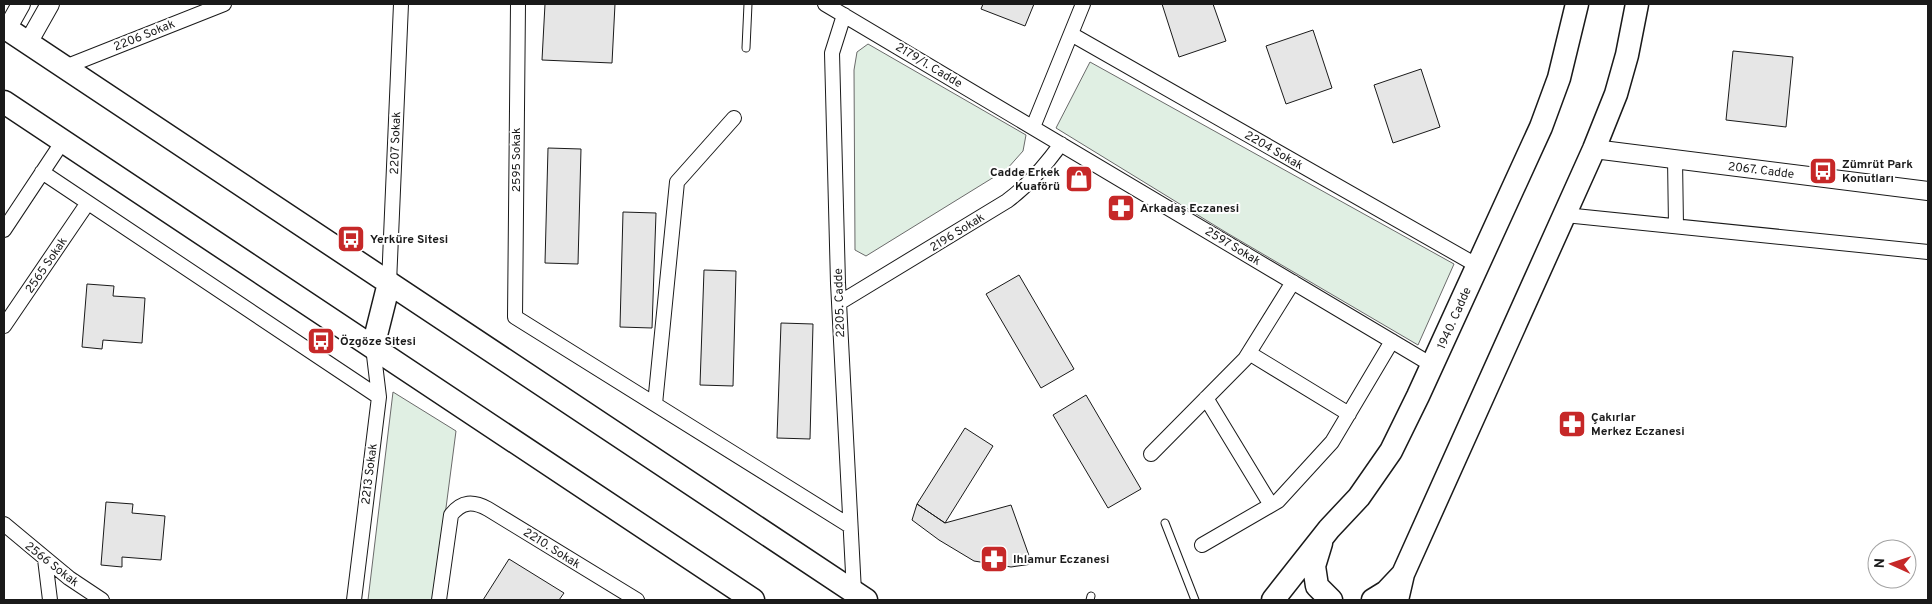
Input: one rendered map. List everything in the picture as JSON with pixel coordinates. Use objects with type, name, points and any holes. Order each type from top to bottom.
[{"type":"main road","name":"1940. Cadde","points":[[1273,600],[1329,529],[1359,497],[1391,451],[1541,127],[1559,78],[1576,4]]},
{"type":"main road","points":[[1397,600],[1403,574],[1594,149],[1616,94],[1627,55],[1637,4]]},
{"type":"main road","points":[[5,28],[860,596]]},
{"type":"main road","points":[[8,108],[63,141],[753,600]]},
{"type":"main road","points":[[373,347],[389,283]]},
{"type":"main road","points":[[1329,529],[1319,547],[1314,566],[1317,586],[1332,600]]},
{"type":"main road","points":[[1373,600],[1386,592],[1403,574]]},
{"type":"street","points":[[5,28],[21,4]]},
{"type":"street","points":[[28,43],[50,4]]},
{"type":"street","name":"2206 Sokak","points":[[65,67],[224,4]]},
{"type":"street","name":"2207 Sokak","points":[[389,283],[401,4]]},
{"type":"street","name":"2595 Sokak","points":[[518,4],[515,317],[654,404]]},
{"type":"street","name":"2179/1. Cadde","points":[[825,4],[1033,127]]},
{"type":"street","points":[[1033,127],[1083,4]]},
{"type":"street","name":"2205. Cadde","points":[[844,15],[832,53],[839,303],[850,526],[860,596]]},
{"type":"street","name":"2204 Sokak","points":[[1070,34],[1478,266]]},
{"type":"street","points":[[734,118],[677,182],[654,404],[850,526]]},
{"type":"street","name":"2597 Sokak","points":[[1033,127],[1432,365]]},
{"type":"street","points":[[4,230],[63,141]]},
{"type":"street","name":"2196 Sokak","points":[[839,303],[1021,191],[1045,166],[1061,144]]},
{"type":"street","name":"2067. Cadde","points":[[1594,149],[1928,191]]},
{"type":"street","points":[[1675,160],[1676,226]]},
{"type":"street","points":[[42,172],[87,204],[379,397]]},
{"type":"street","name":"2565 Sokak","points":[[4,326],[87,204]]},
{"type":"street","points":[[1565,215],[1928,252]]},
{"type":"street","points":[[1151,454],[1245,359],[1293,282]]},
{"type":"street","points":[[1202,545],[1278,501],[1332,442],[1392,341]]},
{"type":"street","name":"2213 Sokak","points":[[354,600],[379,397],[373,347]]},
{"type":"street","points":[[1249,353],[1349,414]]},
{"type":"street","points":[[1206,398],[1271,505]]},
{"type":"street","name":"2210. Sokak","points":[[439,600],[449,524],[457,508],[471,502],[488,508],[638,600]]},
{"type":"street","name":"2566 Sokak","points":[[4,524],[69,578],[102,600]]},
{"type":"street","points":[[45,559],[50,600]]},
{"type":"lane","points":[[746,48],[748,4]]},
{"type":"lane","points":[[1166,523],[1195,600]]},
{"type":"green space","points":[[868,44],[1026,135],[1023,151],[1007,169],[866,256],[855,250],[854,70],[857,52]]},
{"type":"green space","points":[[1090,62],[1454,264],[1418,345],[1227,233],[1056,128]]},
{"type":"green space","points":[[393,392],[456,431],[434,600],[368,600]]},
{"type":"building","points":[[545,4],[615,4],[612,63],[542,60]]},
{"type":"building","points":[[983,4],[1034,4],[1025,26],[981,9]]},
{"type":"building","points":[[1162,4],[1213,4],[1226,41],[1179,57]]},
{"type":"building","points":[[1313,30],[1332,88],[1286,104],[1266,46]]},
{"type":"building","points":[[1733,51],[1793,57],[1786,127],[1726,120]]},
{"type":"building","points":[[1421,69],[1440,127],[1393,143],[1374,85]]},
{"type":"building","points":[[548,148],[581,149],[578,264],[545,263]]},
{"type":"building","points":[[623,212],[656,213],[652,328],[620,327]]},
{"type":"building","points":[[704,270],[736,271],[733,386],[700,385]]},
{"type":"building","points":[[1019,275],[1074,369],[1041,388],[986,294]]},
{"type":"building","points":[[87,284],[114,286],[113,296],[145,298],[142,343],[103,340],[102,349],[82,347]]},
{"type":"building","points":[[781,323],[813,324],[810,439],[777,438]]},
{"type":"building","points":[[1086,395],[1141,489],[1108,508],[1053,415]]},
{"type":"building","points":[[965,428],[993,446],[945,523],[917,504]]},
{"type":"building","points":[[106,502],[133,504],[132,513],[165,516],[161,560],[122,557],[122,567],[101,565]]},
{"type":"building","points":[[917,504],[945,523],[1011,505],[1032,564],[1011,567],[974,561],[939,540],[912,520]]},
{"type":"building","points":[[509,559],[564,593],[559,600],[483,600]]},
{"type":"place","name":"Zümrüt Park Konutları","points":[[1823,171]]},
{"type":"place","name":"Cadde Erkek Kuaförü","points":[[1079,179]]},
{"type":"place","name":"Arkadaş Eczanesi","points":[[1121,208]]},
{"type":"place","name":"Yerküre Sitesi","points":[[351,239]]},
{"type":"place","name":"Özgöze Sitesi","points":[[321,341]]},
{"type":"place","name":"Çakırlar Merkez Eczanesi","points":[[1572,424]]},
{"type":"place","name":"Ihlamur Eczanesi","points":[[994,559]]}]
